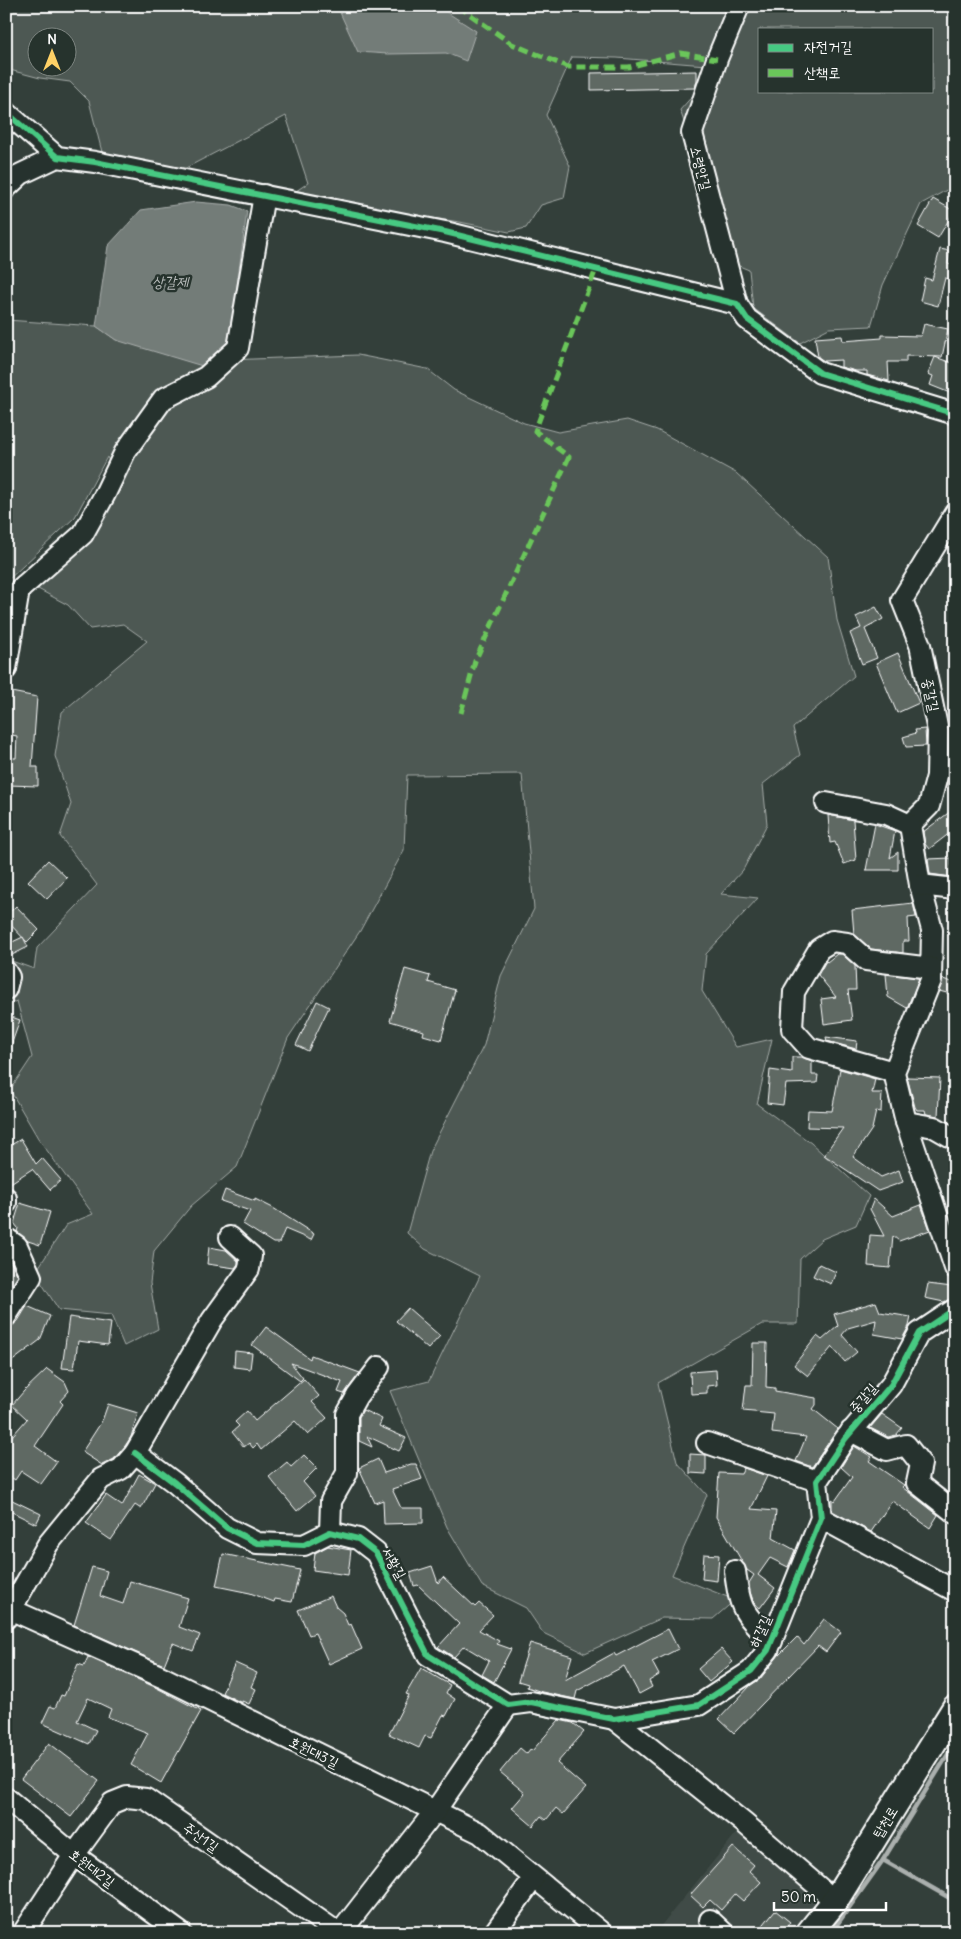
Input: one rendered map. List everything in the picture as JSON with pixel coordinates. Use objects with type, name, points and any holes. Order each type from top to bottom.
[{"type":"main road","name":"탑천로","points":[[808,1933],[835,1901],[955,1708]]},
{"type":"street","name":"소령안길","points":[[737,304],[692,133],[717,59],[738,6]]},
{"type":"street","points":[[6,112],[57,157]]},
{"type":"street","points":[[6,188],[20,174],[57,157],[94,162],[445,232],[737,304],[747,319],[820,373],[955,414]]},
{"type":"street","points":[[6,669],[19,590],[82,534],[104,496],[125,452],[163,399],[206,377],[238,348],[264,196]]},
{"type":"street","name":"중갈길","points":[[910,825],[929,806],[937,776],[938,731],[920,645],[902,600],[955,513]]},
{"type":"street","points":[[826,803],[886,814],[910,825],[920,885],[932,930],[931,980],[894,1072],[906,1122],[955,1268]]},
{"type":"street","points":[[920,885],[955,889]]},
{"type":"street","points":[[894,1072],[809,1048],[792,1029],[794,992],[819,949],[832,941],[847,943],[866,960],[931,968]]},
{"type":"street","points":[[6,972],[9,977],[6,989]]},
{"type":"street","points":[[906,1122],[934,1127],[955,1139]]},
{"type":"street","points":[[6,1198],[6,1203]]},
{"type":"street","points":[[8,1610],[48,1544],[101,1479],[121,1469],[134,1453],[212,1320],[249,1269],[251,1256],[230,1237]]},
{"type":"street","points":[[6,1238],[17,1246],[31,1277],[6,1316]]},
{"type":"street","name":"중갈길","points":[[817,1481],[851,1431],[891,1385],[919,1333],[955,1309]]},
{"type":"street","points":[[134,1453],[175,1483],[227,1528],[257,1543],[304,1545],[330,1532],[331,1501],[347,1473],[347,1414],[357,1396],[379,1367]]},
{"type":"street","points":[[851,1431],[887,1450],[906,1445],[921,1464],[917,1483],[955,1513]]},
{"type":"street","points":[[707,1443],[817,1481],[821,1518],[955,1591]]},
{"type":"street","name":"하갈길","points":[[614,1718],[699,1705],[751,1671],[768,1650],[821,1518]]},
{"type":"street","name":"서황길","points":[[330,1532],[358,1539],[376,1553],[428,1654],[508,1704]]},
{"type":"street","points":[[735,1571],[738,1599],[746,1615],[772,1640]]},
{"type":"street","name":"호원대3길","points":[[8,1610],[162,1677],[480,1833],[602,1933]]},
{"type":"street","points":[[508,1704],[531,1702],[614,1718],[744,1823],[835,1901]]},
{"type":"street","name":"주산1길","points":[[23,1933],[74,1855],[112,1803],[127,1796],[146,1799],[339,1933],[435,1811],[508,1704]]},
{"type":"street","name":"호원대2길","points":[[6,1798],[74,1855],[181,1933]]},
{"type":"street","points":[[494,1933],[534,1878]]},
{"type":"shaded area","points":[[6,6],[948,6],[955,46],[955,128],[949,163],[954,186],[921,204],[883,285],[871,326],[829,328],[800,343],[753,308],[749,270],[732,263],[680,110],[703,84],[706,65],[617,58],[572,57],[546,115],[570,166],[564,198],[541,205],[526,228],[509,232],[460,222],[377,210],[293,193],[308,183],[286,116],[176,173],[103,156],[89,101],[70,82],[40,78],[78,78],[78,28],[28,28],[28,75],[6,69]]},
{"type":"shaded area","points":[[6,320],[96,326],[116,340],[227,360],[358,355],[427,369],[454,390],[524,423],[558,432],[627,420],[657,430],[736,473],[828,557],[837,620],[854,676],[793,728],[800,755],[763,784],[767,824],[743,870],[721,894],[758,898],[706,954],[702,991],[736,1047],[772,1039],[757,1104],[811,1143],[869,1196],[856,1225],[822,1239],[800,1259],[798,1324],[762,1324],[658,1383],[677,1462],[707,1495],[672,1575],[735,1600],[713,1619],[662,1618],[585,1653],[543,1633],[526,1608],[482,1586],[447,1527],[390,1391],[429,1381],[480,1276],[425,1249],[407,1233],[430,1151],[484,1045],[501,976],[534,909],[522,774],[407,775],[404,850],[360,931],[288,1038],[237,1167],[191,1206],[154,1251],[150,1283],[158,1329],[124,1346],[111,1315],[59,1310],[35,1273],[66,1225],[93,1214],[38,1138],[10,1090],[32,1057],[17,1001],[6,1005],[6,959],[34,969],[37,948],[97,885],[60,836],[71,804],[55,756],[62,712],[147,641],[123,624],[90,629],[68,605],[38,589],[122,488],[107,457],[75,517],[6,582]]},
{"type":"shaded area","points":[[950,710],[955,712],[955,791],[938,787],[943,742]]},
{"type":"shaded area","points":[[738,1831],[827,1899],[798,1933],[655,1933]]},
{"type":"water","points":[[337,6],[437,6],[476,31],[466,61],[446,53],[388,54],[358,52]]},
{"type":"water","name":"상갈제","points":[[196,202],[231,205],[247,211],[227,360],[209,368],[116,340],[96,326],[108,246],[141,210]]},
{"type":"building","points":[[697,71],[695,88],[591,90],[591,73]]},
{"type":"building","points":[[933,199],[954,211],[938,238],[918,226]]},
{"type":"building","points":[[940,249],[950,251],[948,264],[955,266],[955,280],[945,278],[938,306],[920,301],[925,278],[932,280]]},
{"type":"building","points":[[924,324],[948,329],[942,357],[906,356],[906,362],[888,362],[889,381],[867,375],[867,371],[856,371],[841,367],[841,360],[824,361],[818,357],[815,338],[842,336],[843,341],[882,338],[882,335],[921,336]]},
{"type":"building","points":[[935,357],[955,364],[955,395],[930,385],[933,376],[928,374]]},
{"type":"building","points":[[876,607],[883,619],[865,629],[877,658],[862,664],[850,633],[861,628],[856,617]]},
{"type":"building","points":[[898,653],[919,703],[897,713],[876,663]]},
{"type":"building","points":[[6,691],[37,697],[32,767],[38,767],[38,786],[8,785],[6,758],[16,758],[17,736],[6,734]]},
{"type":"building","points":[[925,729],[926,746],[906,747],[903,737],[916,733],[915,730]]},
{"type":"building","points":[[952,742],[955,742],[955,784],[948,781],[949,749]]},
{"type":"building","points":[[955,808],[955,829],[929,849],[925,844],[923,832]]},
{"type":"building","points":[[828,815],[853,820],[856,860],[844,864],[835,842],[830,843]]},
{"type":"building","points":[[875,824],[895,831],[890,858],[898,852],[898,870],[866,870]]},
{"type":"building","points":[[951,858],[952,877],[930,874],[928,859]]},
{"type":"building","points":[[48,860],[67,878],[47,899],[28,881]]},
{"type":"building","points":[[913,903],[916,917],[908,918],[909,941],[903,941],[903,953],[871,949],[854,934],[852,910]]},
{"type":"building","points":[[16,906],[39,930],[27,942],[6,920],[6,916]]},
{"type":"building","points":[[23,937],[28,947],[6,958],[6,945]]},
{"type":"building","points":[[837,954],[842,954],[855,966],[856,990],[848,990],[852,1020],[824,1024],[821,999],[836,997],[818,975],[826,961]]},
{"type":"building","points":[[405,969],[430,976],[428,982],[455,990],[441,1040],[423,1035],[424,1031],[390,1021]]},
{"type":"building","points":[[886,974],[919,978],[907,1008],[888,997]]},
{"type":"building","points":[[943,979],[955,983],[955,995],[939,991]]},
{"type":"building","points":[[317,1001],[329,1007],[308,1051],[296,1045]]},
{"type":"building","points":[[6,1015],[20,1020],[8,1054],[6,1054]]},
{"type":"building","points":[[826,1037],[857,1041],[856,1049],[827,1041]]},
{"type":"building","points":[[792,1057],[802,1057],[812,1061],[812,1075],[818,1075],[817,1083],[786,1084],[783,1105],[767,1103],[770,1070],[792,1073]]},
{"type":"building","points":[[840,1069],[875,1079],[872,1093],[882,1093],[881,1112],[876,1111],[872,1129],[853,1157],[881,1177],[899,1170],[903,1182],[878,1191],[824,1155],[843,1128],[807,1127],[808,1110],[832,1111]]},
{"type":"building","points":[[907,1077],[940,1078],[938,1116],[926,1114],[925,1110],[917,1110]]},
{"type":"building","points":[[21,1139],[36,1164],[42,1158],[61,1180],[50,1190],[32,1169],[6,1186],[6,1148]]},
{"type":"building","points":[[225,1190],[255,1201],[255,1199],[273,1208],[314,1234],[311,1240],[285,1229],[279,1243],[273,1243],[243,1224],[250,1211],[221,1201]]},
{"type":"building","points":[[874,1199],[893,1216],[921,1205],[930,1230],[899,1241],[893,1236],[890,1268],[868,1266],[870,1235],[884,1236],[870,1209]]},
{"type":"building","points":[[20,1203],[50,1212],[40,1245],[28,1241],[17,1232],[18,1228],[14,1223]]},
{"type":"building","points":[[209,1247],[226,1250],[238,1261],[238,1264],[235,1268],[207,1264]]},
{"type":"building","points":[[6,1253],[18,1276],[6,1294]]},
{"type":"building","points":[[819,1264],[836,1272],[831,1284],[813,1276]]},
{"type":"building","points":[[928,1284],[952,1287],[950,1299],[944,1302],[925,1298]]},
{"type":"building","points":[[876,1302],[880,1312],[911,1317],[909,1326],[902,1339],[874,1334],[876,1320],[848,1328],[842,1335],[857,1352],[845,1362],[832,1347],[808,1376],[794,1365],[817,1336],[822,1340],[838,1326],[834,1314]]},
{"type":"building","points":[[27,1306],[50,1316],[40,1340],[6,1366],[6,1330],[18,1321]]},
{"type":"building","points":[[408,1308],[440,1336],[428,1349],[396,1321]]},
{"type":"building","points":[[69,1317],[111,1323],[108,1345],[78,1341],[74,1369],[62,1368]]},
{"type":"building","points":[[266,1327],[310,1359],[311,1355],[360,1373],[344,1394],[338,1392],[342,1382],[291,1363],[303,1378],[300,1381],[252,1345]]},
{"type":"building","points":[[753,1343],[767,1343],[766,1387],[775,1388],[775,1391],[816,1398],[816,1405],[813,1409],[838,1429],[812,1467],[796,1461],[806,1437],[772,1433],[774,1414],[743,1411],[746,1385],[752,1385]]},
{"type":"building","points":[[235,1351],[252,1353],[250,1369],[234,1367]]},
{"type":"building","points":[[47,1369],[65,1382],[69,1391],[60,1401],[63,1404],[35,1446],[57,1462],[41,1484],[21,1471],[15,1480],[6,1474],[6,1443],[27,1419],[12,1405]]},
{"type":"building","points":[[716,1370],[717,1385],[707,1386],[707,1393],[691,1394],[690,1372]]},
{"type":"building","points":[[304,1379],[319,1396],[312,1402],[327,1418],[308,1435],[295,1421],[261,1450],[257,1444],[253,1448],[249,1443],[244,1447],[232,1432],[239,1426],[235,1422],[247,1411],[255,1421]]},
{"type":"building","points":[[108,1404],[138,1413],[131,1437],[125,1446],[114,1459],[102,1465],[82,1452],[102,1421]]},
{"type":"building","points":[[363,1410],[382,1419],[379,1426],[406,1438],[399,1451],[367,1436],[372,1447],[359,1441],[359,1417]]},
{"type":"building","points":[[882,1414],[902,1428],[896,1435],[888,1437],[870,1428]]},
{"type":"building","points":[[854,1446],[872,1457],[869,1461],[904,1485],[902,1487],[938,1515],[930,1528],[892,1501],[871,1532],[832,1511],[832,1499],[835,1501],[852,1477],[841,1467]]},
{"type":"building","points":[[690,1454],[706,1455],[706,1474],[690,1473]]},
{"type":"building","points":[[304,1455],[317,1468],[303,1482],[315,1496],[297,1511],[269,1477],[287,1462],[291,1467]]},
{"type":"building","points":[[378,1459],[384,1473],[416,1464],[422,1479],[392,1489],[401,1508],[423,1508],[423,1523],[384,1524],[383,1500],[375,1503],[359,1468]]},
{"type":"building","points":[[744,1468],[767,1476],[751,1509],[776,1511],[773,1538],[795,1550],[788,1567],[770,1558],[758,1575],[775,1588],[760,1608],[754,1603],[750,1592],[749,1583],[754,1575],[747,1570],[716,1517],[719,1473],[741,1474]]},
{"type":"building","points":[[139,1474],[155,1483],[141,1509],[135,1505],[111,1540],[86,1523],[106,1495],[122,1506]]},
{"type":"building","points":[[6,1497],[41,1514],[36,1524],[6,1509]]},
{"type":"building","points":[[328,1546],[351,1550],[348,1575],[313,1570],[315,1553]]},
{"type":"building","points":[[223,1554],[300,1570],[292,1602],[275,1599],[274,1602],[250,1593],[216,1586]]},
{"type":"building","points":[[704,1554],[719,1555],[717,1581],[702,1579]]},
{"type":"building","points":[[432,1566],[438,1583],[443,1577],[475,1607],[479,1603],[493,1615],[479,1630],[499,1641],[497,1644],[511,1649],[494,1682],[482,1675],[489,1661],[464,1646],[454,1657],[438,1647],[459,1624],[418,1585],[414,1586],[410,1573]]},
{"type":"building","points":[[92,1567],[107,1571],[100,1596],[123,1604],[130,1581],[188,1598],[179,1627],[200,1635],[193,1651],[173,1643],[164,1665],[74,1625]]},
{"type":"building","points":[[331,1596],[336,1607],[343,1613],[348,1625],[351,1624],[362,1649],[329,1664],[315,1633],[309,1635],[298,1610]]},
{"type":"building","points":[[824,1619],[841,1632],[826,1652],[818,1646],[734,1733],[719,1719],[751,1685],[760,1679],[779,1655],[797,1637],[804,1645]]},
{"type":"building","points":[[668,1629],[678,1649],[652,1662],[659,1675],[649,1681],[652,1687],[639,1694],[624,1666],[577,1691],[575,1699],[542,1692],[527,1687],[528,1684],[518,1681],[530,1643],[572,1656],[565,1680],[614,1653],[616,1656]]},
{"type":"building","points":[[721,1649],[733,1662],[709,1682],[698,1669]]},
{"type":"building","points":[[88,1657],[157,1688],[201,1711],[161,1783],[131,1765],[148,1733],[108,1717],[111,1709],[88,1698],[77,1721],[96,1730],[89,1744],[42,1723],[50,1706],[55,1708],[61,1695],[64,1696],[78,1664],[84,1666]]},
{"type":"building","points":[[235,1663],[257,1673],[251,1687],[256,1689],[249,1704],[242,1701],[242,1703],[222,1693]]},
{"type":"building","points":[[421,1668],[450,1685],[446,1693],[455,1699],[446,1716],[443,1715],[431,1738],[425,1736],[419,1748],[389,1734],[409,1695],[406,1694]]},
{"type":"building","points":[[559,1720],[573,1723],[584,1732],[557,1763],[586,1788],[563,1814],[556,1808],[546,1820],[541,1816],[533,1826],[512,1808],[525,1793],[500,1772],[520,1748],[527,1754],[531,1749],[532,1751]]},
{"type":"building","points":[[49,1743],[99,1781],[71,1817],[21,1779]]},
{"type":"building","points":[[733,1847],[754,1865],[749,1871],[761,1882],[743,1901],[735,1894],[721,1910],[710,1900],[703,1907],[690,1895]]},
{"type":"building","points":[[775,1910],[790,1922],[782,1933],[757,1933]]},
{"type":"waterway","points":[[831,1933],[883,1860],[955,1743]]},
{"type":"waterway","points":[[883,1860],[955,1901]]},
{"type":"marked path","points":[[458,6],[512,44],[568,67],[629,67],[681,53],[717,59]]},
{"type":"marked path","points":[[461,713],[475,661],[569,457],[535,431],[596,269]]},
{"type":"cycle path","points":[[6,112],[57,157],[95,162],[445,232],[737,304],[747,319],[820,373],[955,414]]},
{"type":"cycle path","points":[[135,1453],[175,1483],[227,1528],[257,1543],[304,1545],[330,1532],[358,1539],[376,1553],[428,1655],[508,1705],[531,1702],[614,1719],[699,1705],[751,1671],[768,1650],[821,1518],[817,1481],[845,1439],[891,1385],[919,1333],[955,1309]]}]
